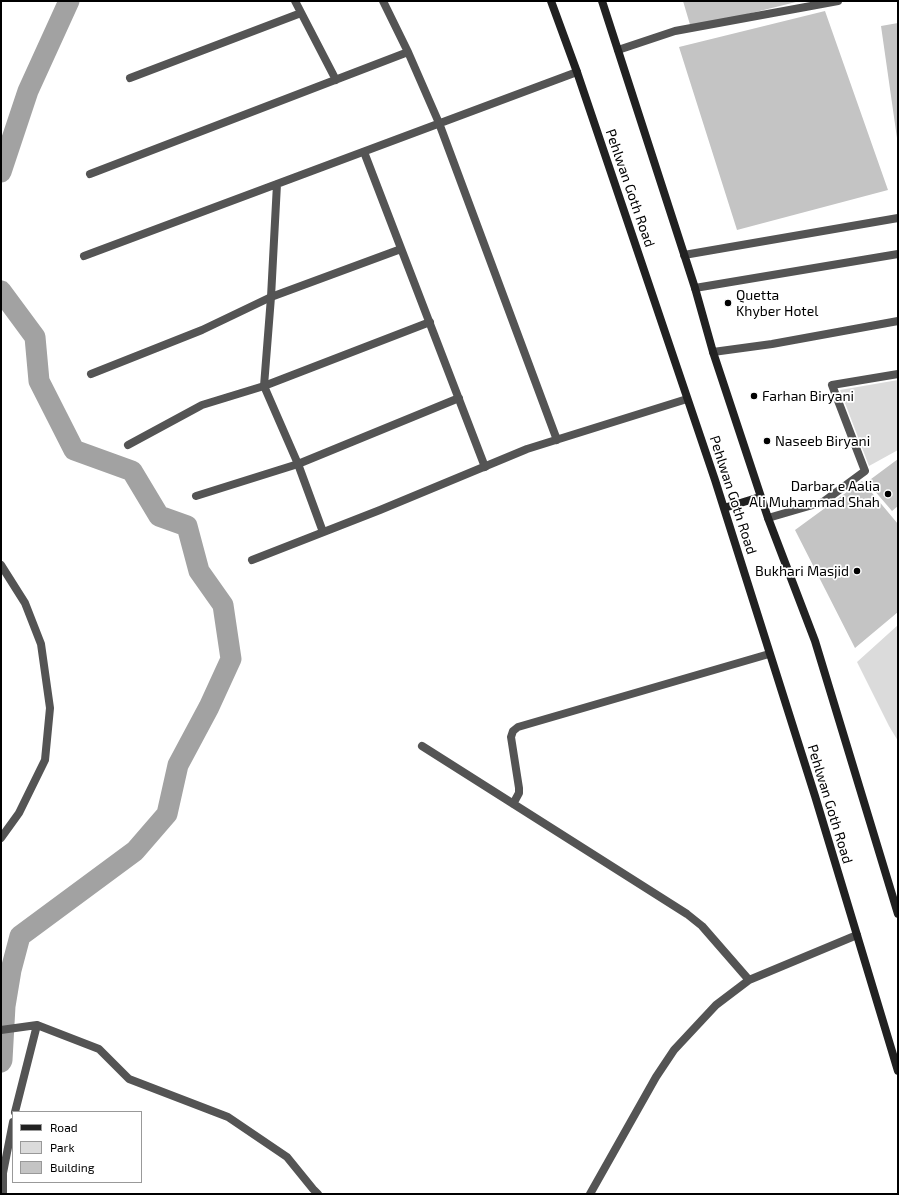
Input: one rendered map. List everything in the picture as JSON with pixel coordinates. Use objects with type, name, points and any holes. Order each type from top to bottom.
[{"type":"main road","name":"Pehlwan Goth Road","points":[[550,1],[577,72],[724,508],[898,1071]]},
{"type":"main road","name":"Pehlwan Goth Road","points":[[602,1],[695,288],[713,352],[760,496],[815,641],[898,914]]},
{"type":"main road","points":[[724,508],[760,496]]},
{"type":"street","points":[[295,1],[336,80]]},
{"type":"street","points":[[382,1],[408,52],[439,123],[557,440]]},
{"type":"street","points":[[618,50],[675,31],[838,1]]},
{"type":"street","points":[[130,78],[301,13]]},
{"type":"street","points":[[90,174],[408,52]]},
{"type":"street","points":[[84,256],[577,72]]},
{"type":"street","points":[[364,152],[485,467]]},
{"type":"street","points":[[276,184],[271,297],[264,386],[298,464],[323,532]]},
{"type":"street","points":[[684,255],[898,218]]},
{"type":"street","points":[[90,374],[202,330],[271,297],[401,249]]},
{"type":"street","points":[[695,288],[898,254]]},
{"type":"street","points":[[713,352],[772,344],[898,321]]},
{"type":"street","points":[[128,445],[202,405],[264,386],[430,322]]},
{"type":"street","points":[[768,518],[823,502],[865,471],[832,385],[898,374]]},
{"type":"street","points":[[196,496],[298,464],[459,398]]},
{"type":"street","points":[[252,560],[527,449],[687,399]]},
{"type":"street","points":[[1,565],[25,603],[41,644],[50,708],[44,760],[19,813],[1,838]]},
{"type":"street","points":[[513,804],[519,793],[519,788],[511,737],[513,730],[518,727],[769,654]]},
{"type":"street","points":[[422,746],[687,914],[702,926],[749,980]]},
{"type":"street","points":[[590,1194],[656,1077],[674,1050],[716,1005],[749,980],[857,935]]},
{"type":"street","points":[[15,1111],[36,1024]]},
{"type":"street","points":[[1,1030],[36,1024],[99,1049],[129,1079],[228,1117],[286,1157],[318,1194]]},
{"type":"street","points":[[3,1194],[3,1173],[12,1127]]},
{"type":"green space","points":[[898,380],[898,450],[869,466],[840,390]]},
{"type":"green space","points":[[898,625],[898,741],[857,662]]},
{"type":"building","points":[[683,1],[796,1],[796,2],[691,28]]},
{"type":"building","points":[[825,11],[888,190],[737,230],[679,47]]},
{"type":"building","points":[[898,23],[898,138],[897,138],[881,26]]},
{"type":"building","name":"Darbar e Aalia Ali Muhammad Shah","points":[[898,459],[898,506],[892,511],[867,482]]},
{"type":"building","name":"Bukhari Masjid","points":[[862,481],[898,524],[898,612],[855,648],[795,530]]},
{"type":"waterway","points":[[1,172],[28,91],[69,1]]},
{"type":"waterway","points":[[1,291],[35,337],[39,381],[74,450],[132,471],[159,516],[187,526],[199,571],[223,605],[231,659],[209,707],[178,765],[167,814],[135,851],[20,936],[11,970],[5,1006],[1,1062]]},
{"type":"place","name":"Quetta Khyber Hotel","points":[[728,303]]},
{"type":"place","name":"Farhan Biryani","points":[[754,396]]},
{"type":"place","name":"Naseeb Biryani","points":[[767,441]]},
{"type":"place","name":"Darbar e Aalia Ali Muhammad Shah","points":[[888,494]]},
{"type":"place","name":"Bukhari Masjid","points":[[857,571]]}]
